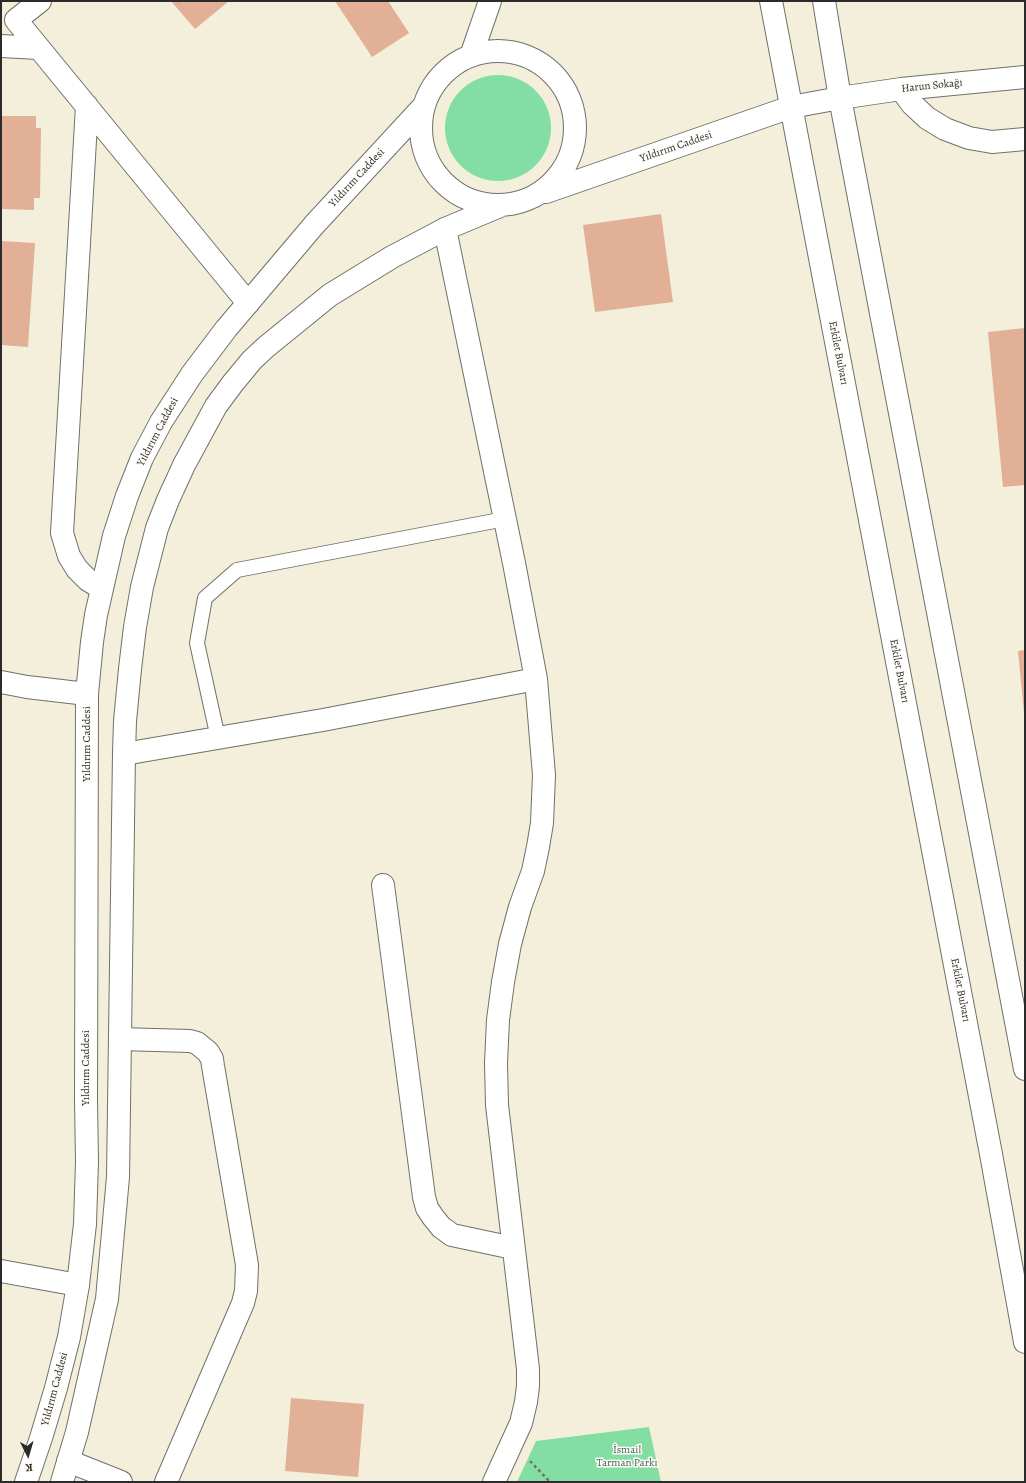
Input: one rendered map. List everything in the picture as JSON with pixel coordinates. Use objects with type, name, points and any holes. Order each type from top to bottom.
[{"type":"street","points":[[40,1],[16,20],[248,303]]},
{"type":"street","points":[[471,56],[490,1]]},
{"type":"street","name":"Erkilet Bulvarı","points":[[771,1],[985,1123],[1025,1342]]},
{"type":"street","points":[[824,1],[840,98],[1025,1069]]},
{"type":"street","points":[[1,46],[39,48]]},
{"type":"street","points":[[500,206],[469,200],[451,190],[436,175],[426,158],[423,148],[420,127],[423,107],[427,97],[438,80],[453,66],[471,56],[481,53],[502,51],[512,52],[532,59],[549,70],[563,85],[568,94],[574,114],[576,129],[574,145],[567,164],[561,173],[539,194]]},
{"type":"street","name":"Harun Sokağı","points":[[791,107],[901,89],[1025,77]]},
{"type":"street","points":[[901,89],[912,104],[927,118],[945,129],[969,138],[992,142],[1025,139]]},
{"type":"street","points":[[87,106],[62,533],[64,545],[77,569],[88,580],[101,588]]},
{"type":"street","name":"Yıldırım Caddesi","points":[[26,1482],[56,1388],[69,1337],[78,1285],[85,1224],[87,1162],[87,694],[92,642],[101,588],[114,536],[127,496],[142,458],[161,422],[176,398],[226,329],[318,220],[423,107]]},
{"type":"street","name":"Yıldırım Caddesi","points":[[500,206],[520,202],[539,194],[791,107]]},
{"type":"street","points":[[62,1482],[77,1432],[107,1299],[118,1177],[124,754],[130,669],[139,607],[149,557],[157,528],[184,466],[216,406],[233,382],[252,360],[280,334],[340,289],[392,257],[445,229],[500,206]]},
{"type":"street","points":[[445,229],[505,519],[536,679],[544,775],[542,823],[533,870],[520,907],[510,944],[498,1020],[496,1063],[497,1105],[528,1369],[528,1386],[526,1402],[520,1423],[494,1482]]},
{"type":"street","points":[[124,754],[323,720],[536,679]]},
{"type":"street","points":[[1,682],[27,687],[87,694]]},
{"type":"street","points":[[383,885],[424,1197],[432,1217],[441,1227],[452,1235],[513,1248]]},
{"type":"street","points":[[120,1040],[190,1041],[203,1047],[212,1058],[247,1265],[246,1291],[243,1303],[166,1482]]},
{"type":"street","points":[[1,1271],[78,1285]]},
{"type":"street","points":[[68,1462],[121,1482]]},
{"type":"lane","points":[[218,738],[197,643],[205,598],[237,570],[505,519]]},
{"type":"green space","points":[[498,75],[518,79],[535,91],[547,108],[551,128],[547,148],[535,165],[518,177],[498,181],[478,177],[461,165],[449,148],[445,128],[449,108],[461,91],[478,79]]},
{"type":"green space","name":"İsmail Tarman Parkı","points":[[649,1427],[661,1482],[517,1482],[536,1441]]},
{"type":"building","points":[[171,1],[229,1],[195,29]]},
{"type":"building","points":[[335,1],[388,1],[409,33],[372,57]]},
{"type":"building","points":[[1,116],[36,116],[36,128],[41,128],[40,198],[34,198],[34,210],[1,209]]},
{"type":"building","points":[[661,214],[673,302],[595,312],[583,225]]},
{"type":"building","points":[[1,241],[35,243],[28,347],[1,345]]},
{"type":"building","points":[[1025,328],[1025,485],[1003,487],[988,332]]},
{"type":"building","points":[[1025,650],[1025,713],[1024,713],[1018,651]]},
{"type":"building","points":[[291,1398],[364,1404],[358,1477],[285,1471]]}]
